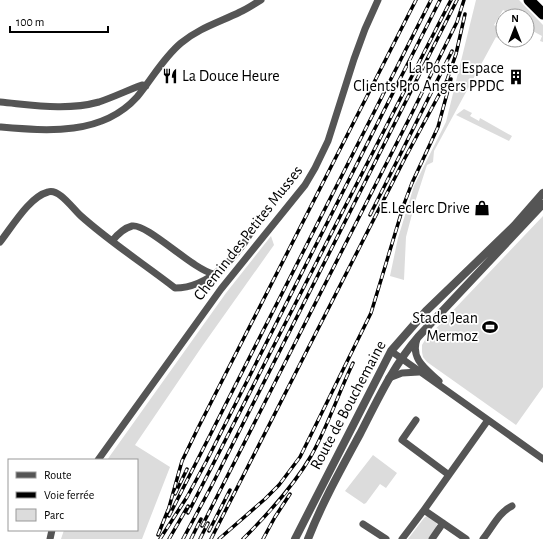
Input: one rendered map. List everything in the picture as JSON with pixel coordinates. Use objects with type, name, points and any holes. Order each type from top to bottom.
[{"type":"highway","points":[[529,0],[543,14]]},
{"type":"street","points":[[0,127],[54,131],[95,123],[112,116],[126,107],[137,96],[173,50],[189,37],[205,27],[240,12],[261,0]]},
{"type":"street","name":"Chemin des Petites Musses","points":[[99,459],[221,289],[292,203],[309,179],[328,141],[354,59],[378,0]]},
{"type":"street","points":[[0,102],[51,107],[70,107],[100,101],[142,85],[146,86]]},
{"type":"street","points":[[128,90],[137,96]]},
{"type":"street","points":[[0,242],[30,204],[40,195],[54,191],[65,199],[92,226],[175,288],[192,286],[220,271],[248,238],[253,229]]},
{"type":"street","name":"Route de Bouchemaine","points":[[295,539],[397,342],[515,225],[543,193]]},
{"type":"street","name":"Route de Bouchemaine","points":[[308,539],[342,468],[401,359],[418,337],[543,204]]},
{"type":"street","points":[[112,241],[119,234],[132,226],[138,227],[147,231],[184,258],[208,273],[214,274]]},
{"type":"street","points":[[418,337],[415,348],[420,365],[456,398]]},
{"type":"street","points":[[391,351],[543,460]]},
{"type":"street","points":[[390,378],[402,373],[420,372]]},
{"type":"street","points":[[416,420],[402,440],[449,476]]},
{"type":"street","points":[[402,539],[488,420]]},
{"type":"street","points":[[483,539],[507,508],[512,506]]},
{"type":"street","points":[[424,510],[466,539]]},
{"type":"street","points":[[432,539],[443,523]]},
{"type":"street","points":[[363,524],[386,539]]},
{"type":"green space","points":[[476,0],[519,0],[527,8],[495,8],[495,39],[434,151],[433,162],[427,165],[406,237],[404,280],[390,276],[398,238],[414,186],[446,122]]},
{"type":"green space","points":[[535,17],[543,25],[543,42],[540,41],[542,36],[535,32]]},
{"type":"green space","points":[[464,109],[472,113],[470,116],[479,121],[480,118],[512,136],[509,141],[456,115]]},
{"type":"green space","name":"Stade Jean Mermoz","points":[[543,216],[543,387],[516,425],[427,362],[423,357],[422,345],[425,340]]},
{"type":"green space","points":[[271,236],[274,245],[203,345],[135,445],[170,467],[142,539],[61,539],[64,531],[138,531],[138,459],[108,459],[226,293]]},
{"type":"green space","points":[[373,455],[397,473],[386,488],[380,484],[364,504],[345,491]]},
{"type":"green space","points":[[427,516],[433,519],[437,524],[436,528],[428,539],[408,539],[424,518]]},
{"type":"railway","points":[[168,511],[182,461],[198,428],[416,0]]},
{"type":"railway","points":[[169,516],[431,0]]},
{"type":"railway","points":[[160,539],[187,497],[206,462],[440,0]]},
{"type":"railway","points":[[188,513],[451,0]]},
{"type":"railway","points":[[183,539],[211,487],[457,0]]},
{"type":"railway","points":[[202,526],[411,115],[457,22],[464,0]]},
{"type":"railway","points":[[211,539],[405,158],[447,80],[456,54],[465,14]]},
{"type":"railway","points":[[370,215],[452,51]]},
{"type":"railway","points":[[219,539],[279,485],[300,457],[371,313],[404,204],[438,127],[451,79]]},
{"type":"railway","points":[[243,539],[280,500],[311,456],[323,433],[353,363]]},
{"type":"railway","points":[[175,494],[187,469]]},
{"type":"railway","points":[[209,531],[230,490]]},
{"type":"railway","points":[[263,539],[290,494]]},
{"type":"railway","points":[[169,539],[188,506]]},
{"type":"railway","points":[[158,535],[168,510]]},
{"type":"railway","points":[[191,539],[201,519]]},
{"type":"railway","points":[[200,539],[208,523]]},
{"type":"place","name":"La Douce Heure","points":[[170,76]]},
{"type":"place","name":"La Poste Espace Clients Pro Angers PPDC","points":[[516,77]]},
{"type":"place","name":"E.Leclerc Drive","points":[[482,208]]},
{"type":"place","name":"Stade Jean Mermoz","points":[[490,327]]}]
